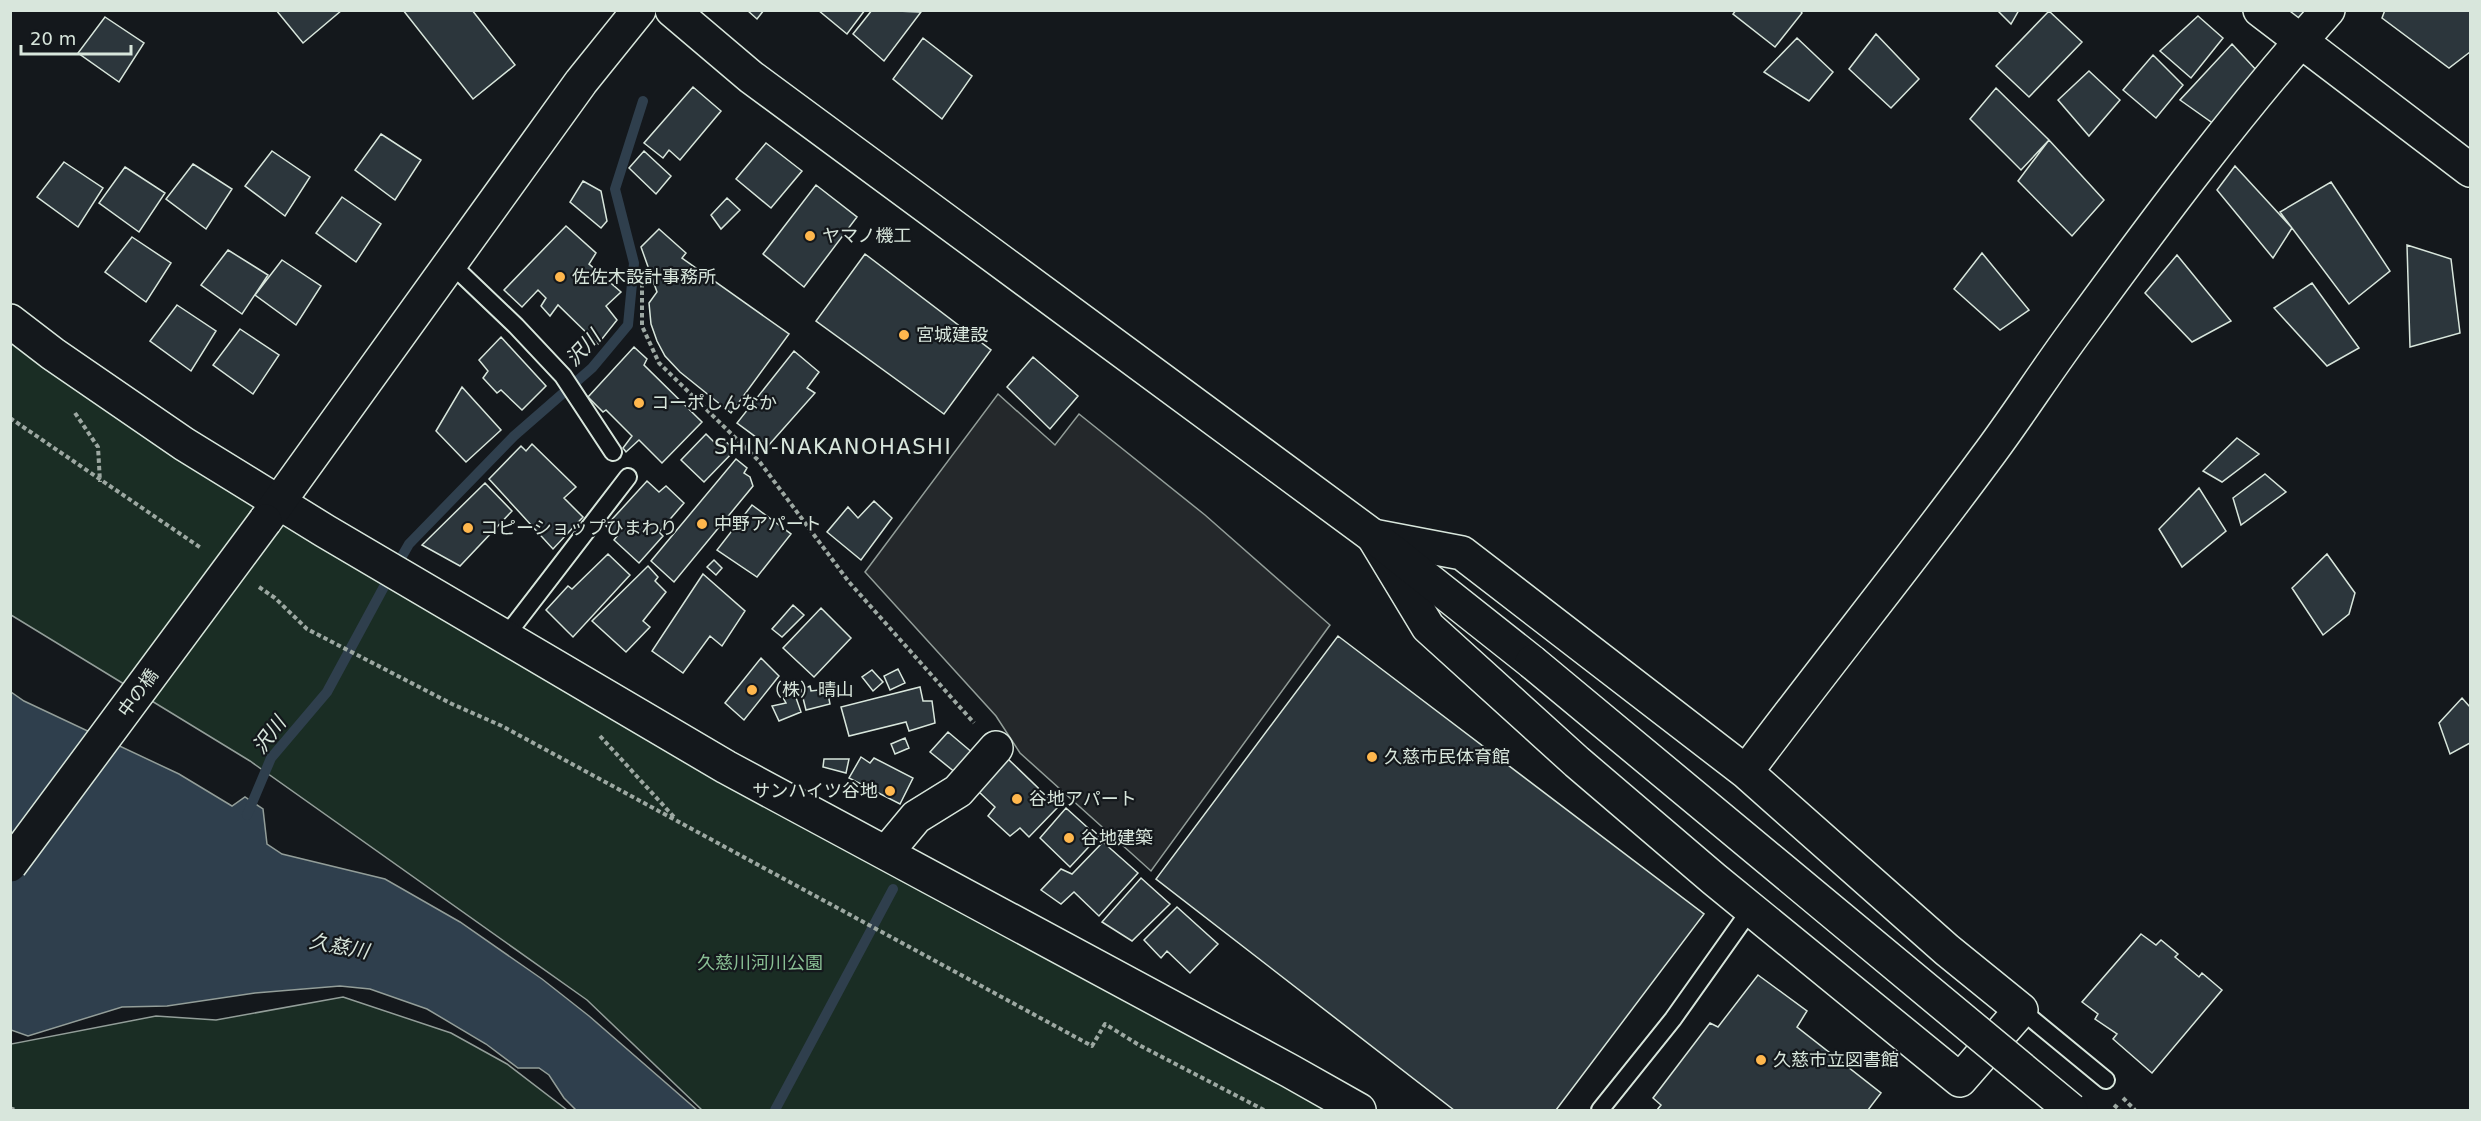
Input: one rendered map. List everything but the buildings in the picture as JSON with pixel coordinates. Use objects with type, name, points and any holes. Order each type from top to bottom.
[{"type":"street","name":"中の橋","points":[[10,865],[271,511],[581,82],[639,10]]},
{"type":"street","points":[[672,10],[751,78],[1373,536],[1532,662],[2071,1110]]},
{"type":"street","points":[[2260,10],[2470,170]]},
{"type":"street","points":[[1746,772],[1816,677],[1988,456],[2080,326],[2187,182],[2328,10]]},
{"type":"street","points":[[10,321],[184,444],[271,511],[325,531],[726,767],[1359,1110]]},
{"type":"street","points":[[1373,536],[1462,553],[1746,772],[1947,950],[2021,1010],[1960,1080],[1577,762],[1428,627],[1373,536]]},
{"type":"street","points":[[886,853],[916,817],[958,791],[996,748]]},
{"type":"lane","points":[[450,263],[516,326],[563,376],[613,452]]},
{"type":"lane","points":[[505,638],[628,477]]},
{"type":"lane","points":[[1600,1110],[1673,1019],[1752,909]]},
{"type":"lane","points":[[2021,1010],[2106,1080]]},
{"type":"path","points":[[642,283],[642,326],[659,363],[759,461],[849,582],[996,748]]},
{"type":"path","points":[[10,418],[210,555]]},
{"type":"path","points":[[257,585],[275,598],[307,629],[452,704],[502,726],[1092,1046],[1105,1024],[1139,1045],[1264,1110]]},
{"type":"path","points":[[10,1108],[15,1110]]},
{"type":"green space","name":"久慈川河川公園","points":[[10,333],[1331,1110],[702,1110],[587,1000],[250,761],[11,615]]},
{"type":"green space","points":[[343,997],[451,1033],[507,1064],[567,1110],[11,1110],[11,1044],[156,1016],[216,1020]]},
{"type":"shaded area","points":[[998,394],[1055,445],[1079,414],[1205,515],[1330,625],[1151,871],[1020,753],[996,716],[865,572]]},
{"type":"water","name":"久慈川","points":[[11,692],[24,701],[179,774],[232,806],[245,797],[263,809],[267,844],[282,854],[385,879],[460,922],[542,979],[589,1016],[697,1110],[576,1110],[564,1098],[549,1075],[539,1068],[518,1068],[486,1044],[427,1009],[370,989],[340,986],[255,993],[167,1006],[122,1007],[28,1036],[11,1030]]},
{"type":"waterway","name":"沢川","points":[[401,558],[409,544],[514,436],[592,368],[628,325],[634,263],[615,189],[643,101]]},
{"type":"waterway","name":"沢川","points":[[247,815],[271,758],[327,692],[386,583]]},
{"type":"waterway","points":[[775,1110],[893,889]]},
{"type":"place","name":"ヤマノ機工","points":[[810,236]]},
{"type":"place","name":"佐佐木設計事務所","points":[[560,277]]},
{"type":"place","name":"宮城建設","points":[[904,335]]},
{"type":"place","name":"コーポしんなか","points":[[639,403]]},
{"type":"place","name":"中野アパート","points":[[702,524]]},
{"type":"place","name":"コピーショップひまわり","points":[[468,528]]},
{"type":"place","name":"（株）晴山","points":[[752,690]]},
{"type":"place","name":"久慈市民体育館","points":[[1372,757]]},
{"type":"place","name":"サンハイツ谷地","points":[[890,791]]},
{"type":"place","name":"谷地アパート","points":[[1017,799]]},
{"type":"place","name":"谷地建築","points":[[1069,838]]},
{"type":"place","name":"久慈市立図書館","points":[[1761,1060]]},
{"type":"district","name":"SHIN-NAKANOHASHI","points":[[833,447]]}]
